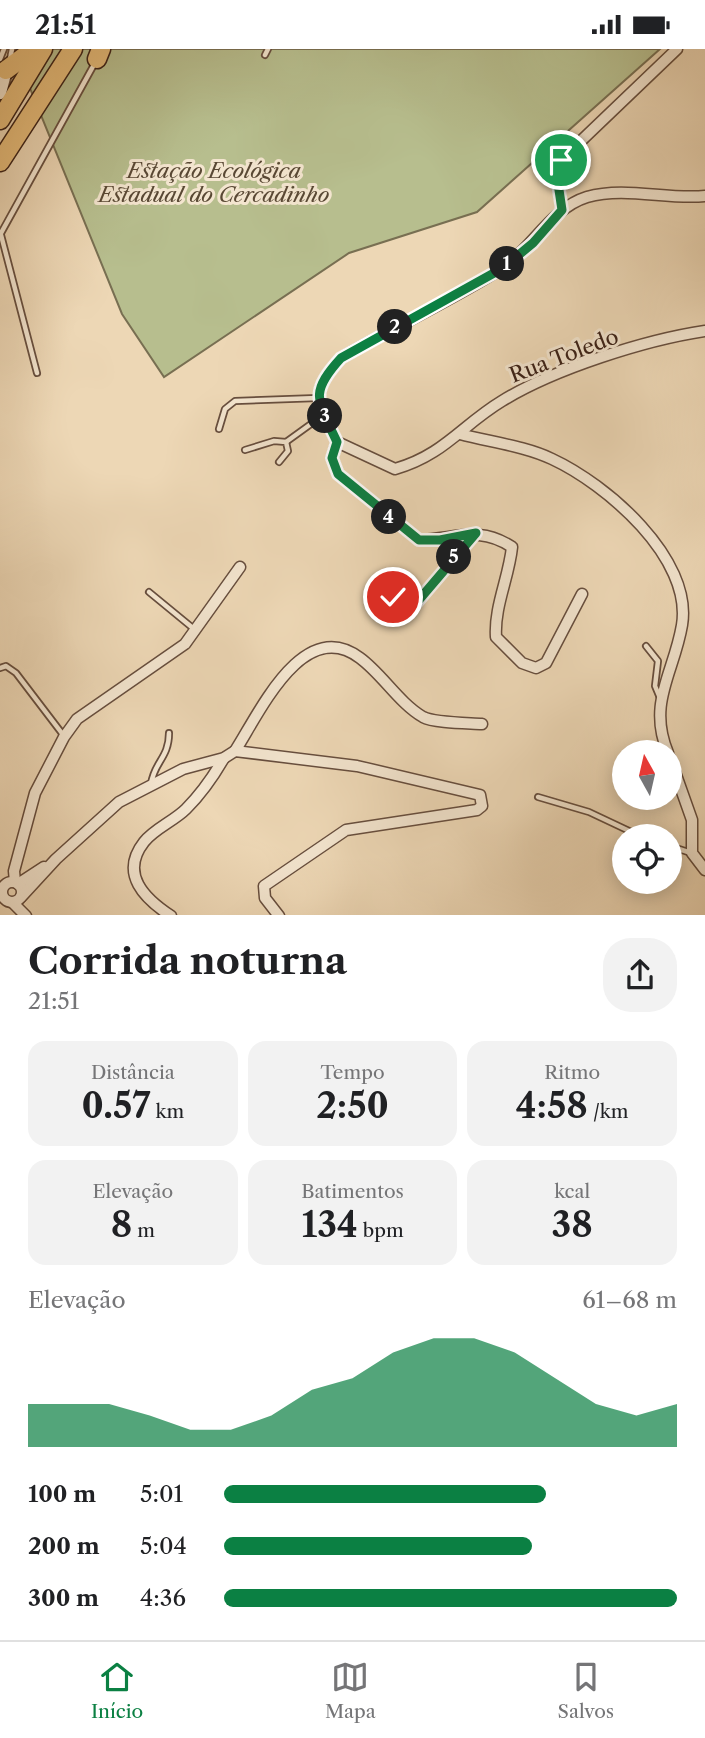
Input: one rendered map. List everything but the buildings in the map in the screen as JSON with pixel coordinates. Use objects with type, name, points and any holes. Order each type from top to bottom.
[{"type":"highway","points":[[2,67],[32,49]]},
{"type":"highway","points":[[0,120],[32,49]]},
{"type":"highway","points":[[0,162],[73,49]]},
{"type":"street","points":[[562,210],[556,170],[561,160],[677,49]]},
{"type":"street","points":[[0,93],[2,67]]},
{"type":"street","points":[[582,594],[546,663],[536,668],[522,663],[496,637],[495,624],[509,573],[512,547],[497,537],[476,533],[440,540],[419,540],[338,474],[332,458],[337,442],[318,398],[323,378],[341,358],[503,268],[533,243],[562,210],[586,198],[611,194],[705,196]]},
{"type":"street","name":"Rua Toledo","points":[[337,442],[395,469],[438,452],[502,401],[556,375],[670,338],[705,331]]},
{"type":"street","points":[[460,434],[550,458],[590,479],[663,550],[676,574],[682,623],[661,699],[659,731],[663,740]]},
{"type":"street","points":[[26,915],[17,900],[14,871],[35,793],[64,737],[78,719],[185,644],[240,567]]},
{"type":"street","points":[[17,900],[56,859],[118,802],[183,769],[224,758],[235,751],[294,662],[310,652],[324,648],[343,649],[359,657],[424,718],[482,724]]},
{"type":"street","points":[[235,751],[357,766],[475,793],[482,800],[482,806],[477,810],[346,830],[330,838],[264,886],[265,898],[279,915]]},
{"type":"street","points":[[171,915],[150,903],[139,889],[133,872],[137,858],[143,843],[184,811],[208,785],[224,758]]},
{"type":"street","points":[[682,792],[692,820],[692,853],[705,870]]},
{"type":"street","points":[[17,900],[1,895],[3,887],[16,883],[56,859]]},
{"type":"lane","points":[[2,67],[4,49]]},
{"type":"lane","points":[[2,67],[12,49]]},
{"type":"lane","points":[[265,55],[268,49]]},
{"type":"lane","points":[[37,373],[1,235],[101,52]]},
{"type":"lane","points":[[219,429],[225,409],[234,401],[318,398]]},
{"type":"lane","points":[[245,450],[274,441],[286,442],[324,415]]},
{"type":"lane","points":[[279,462],[288,451],[286,442]]},
{"type":"lane","points":[[393,597],[407,608],[412,608],[476,533]]},
{"type":"lane","points":[[149,592],[195,630]]},
{"type":"lane","points":[[646,646],[658,661],[655,689],[661,699]]},
{"type":"lane","points":[[0,667],[6,666],[16,673],[64,737]]},
{"type":"lane","points":[[151,785],[152,773],[167,751],[169,733]]},
{"type":"lane","points":[[538,797],[589,812],[614,824]]},
{"type":"lane","points":[[682,850],[692,853]]},
{"type":"green space","name":"Estação Ecológica Estadual do Cercadinho","points":[[14,49],[660,49],[477,212],[349,253],[164,377],[122,314]]},
{"type":"route","points":[[393,597],[407,608],[412,608],[476,533],[440,540],[419,540],[338,474],[332,458],[337,442],[318,398],[323,378],[341,358],[503,268],[533,243],[562,210],[556,170],[561,160]]}]
